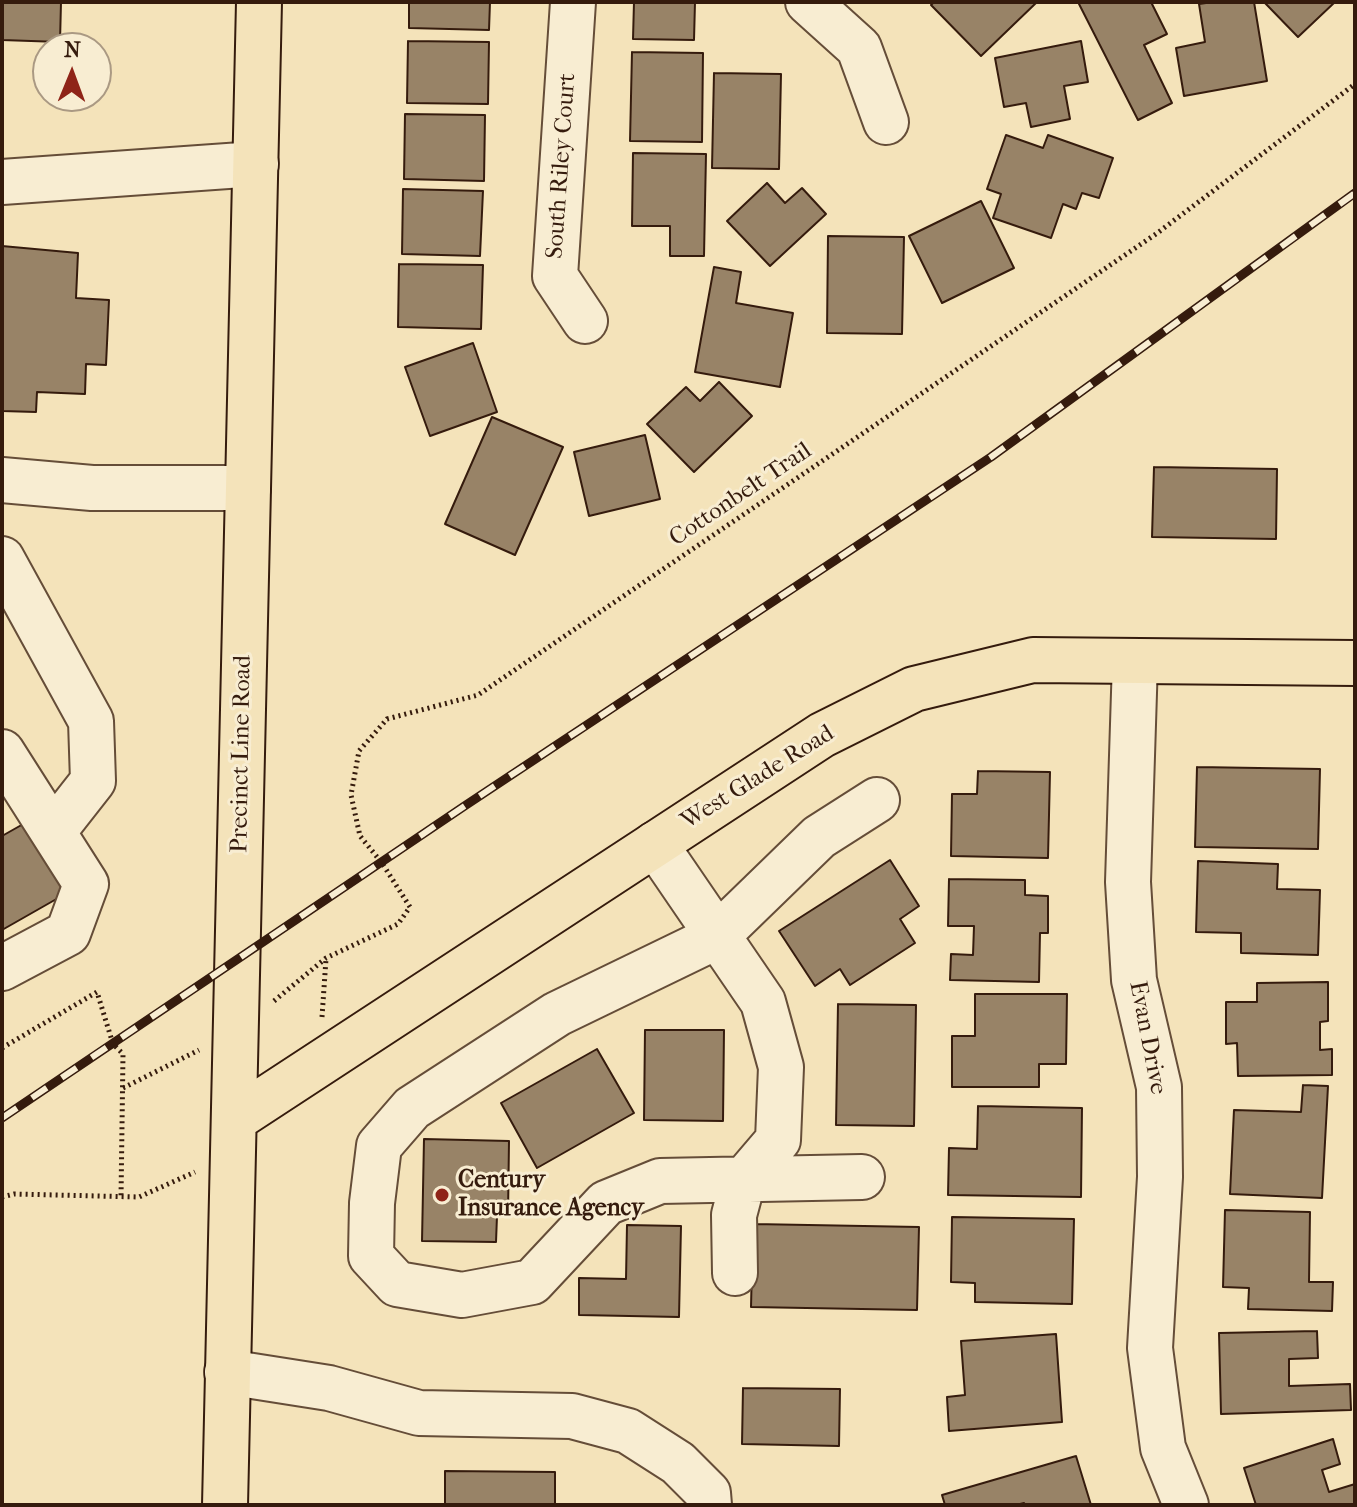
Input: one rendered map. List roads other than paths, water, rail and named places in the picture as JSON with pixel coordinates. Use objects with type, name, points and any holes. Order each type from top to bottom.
[{"type":"main road","name":"Precinct Line Road","points":[[225,1505],[259,2]]},
{"type":"main road","name":"West Glade Road","points":[[235,1119],[822,735],[914,689],[1033,660],[1355,663]]},
{"type":"street","name":"South Riley Court","points":[[573,2],[555,276],[585,321]]},
{"type":"street","points":[[808,2],[859,48],[886,122]]},
{"type":"street","points":[[2,182],[256,164]]},
{"type":"street","points":[[2,480],[92,488],[248,488]]},
{"type":"street","points":[[2,559],[91,721],[93,781],[53,832]]},
{"type":"street","name":"Evan Drive","points":[[1135,661],[1128,882],[1134,980],[1159,1087],[1160,1177],[1150,1348],[1163,1448],[1186,1505]]},
{"type":"street","points":[[2,752],[86,884],[68,933],[2,968]]},
{"type":"street","points":[[862,1177],[660,1181],[606,1203],[532,1282],[462,1295],[397,1284],[371,1256],[372,1203],[379,1146],[412,1108],[557,1014],[716,937],[819,837],[877,800]]},
{"type":"street","points":[[655,844],[763,1002],[781,1067],[778,1140],[743,1181],[734,1215],[735,1273]]},
{"type":"street","points":[[227,1372],[329,1388],[419,1413],[572,1416],[628,1431],[678,1463],[708,1493],[709,1505]]},
{"type":"railway","points":[[2,1118],[991,457],[1355,193]]},
{"type":"place","name":"Century Insurance Agency","points":[[442,1195]]}]
